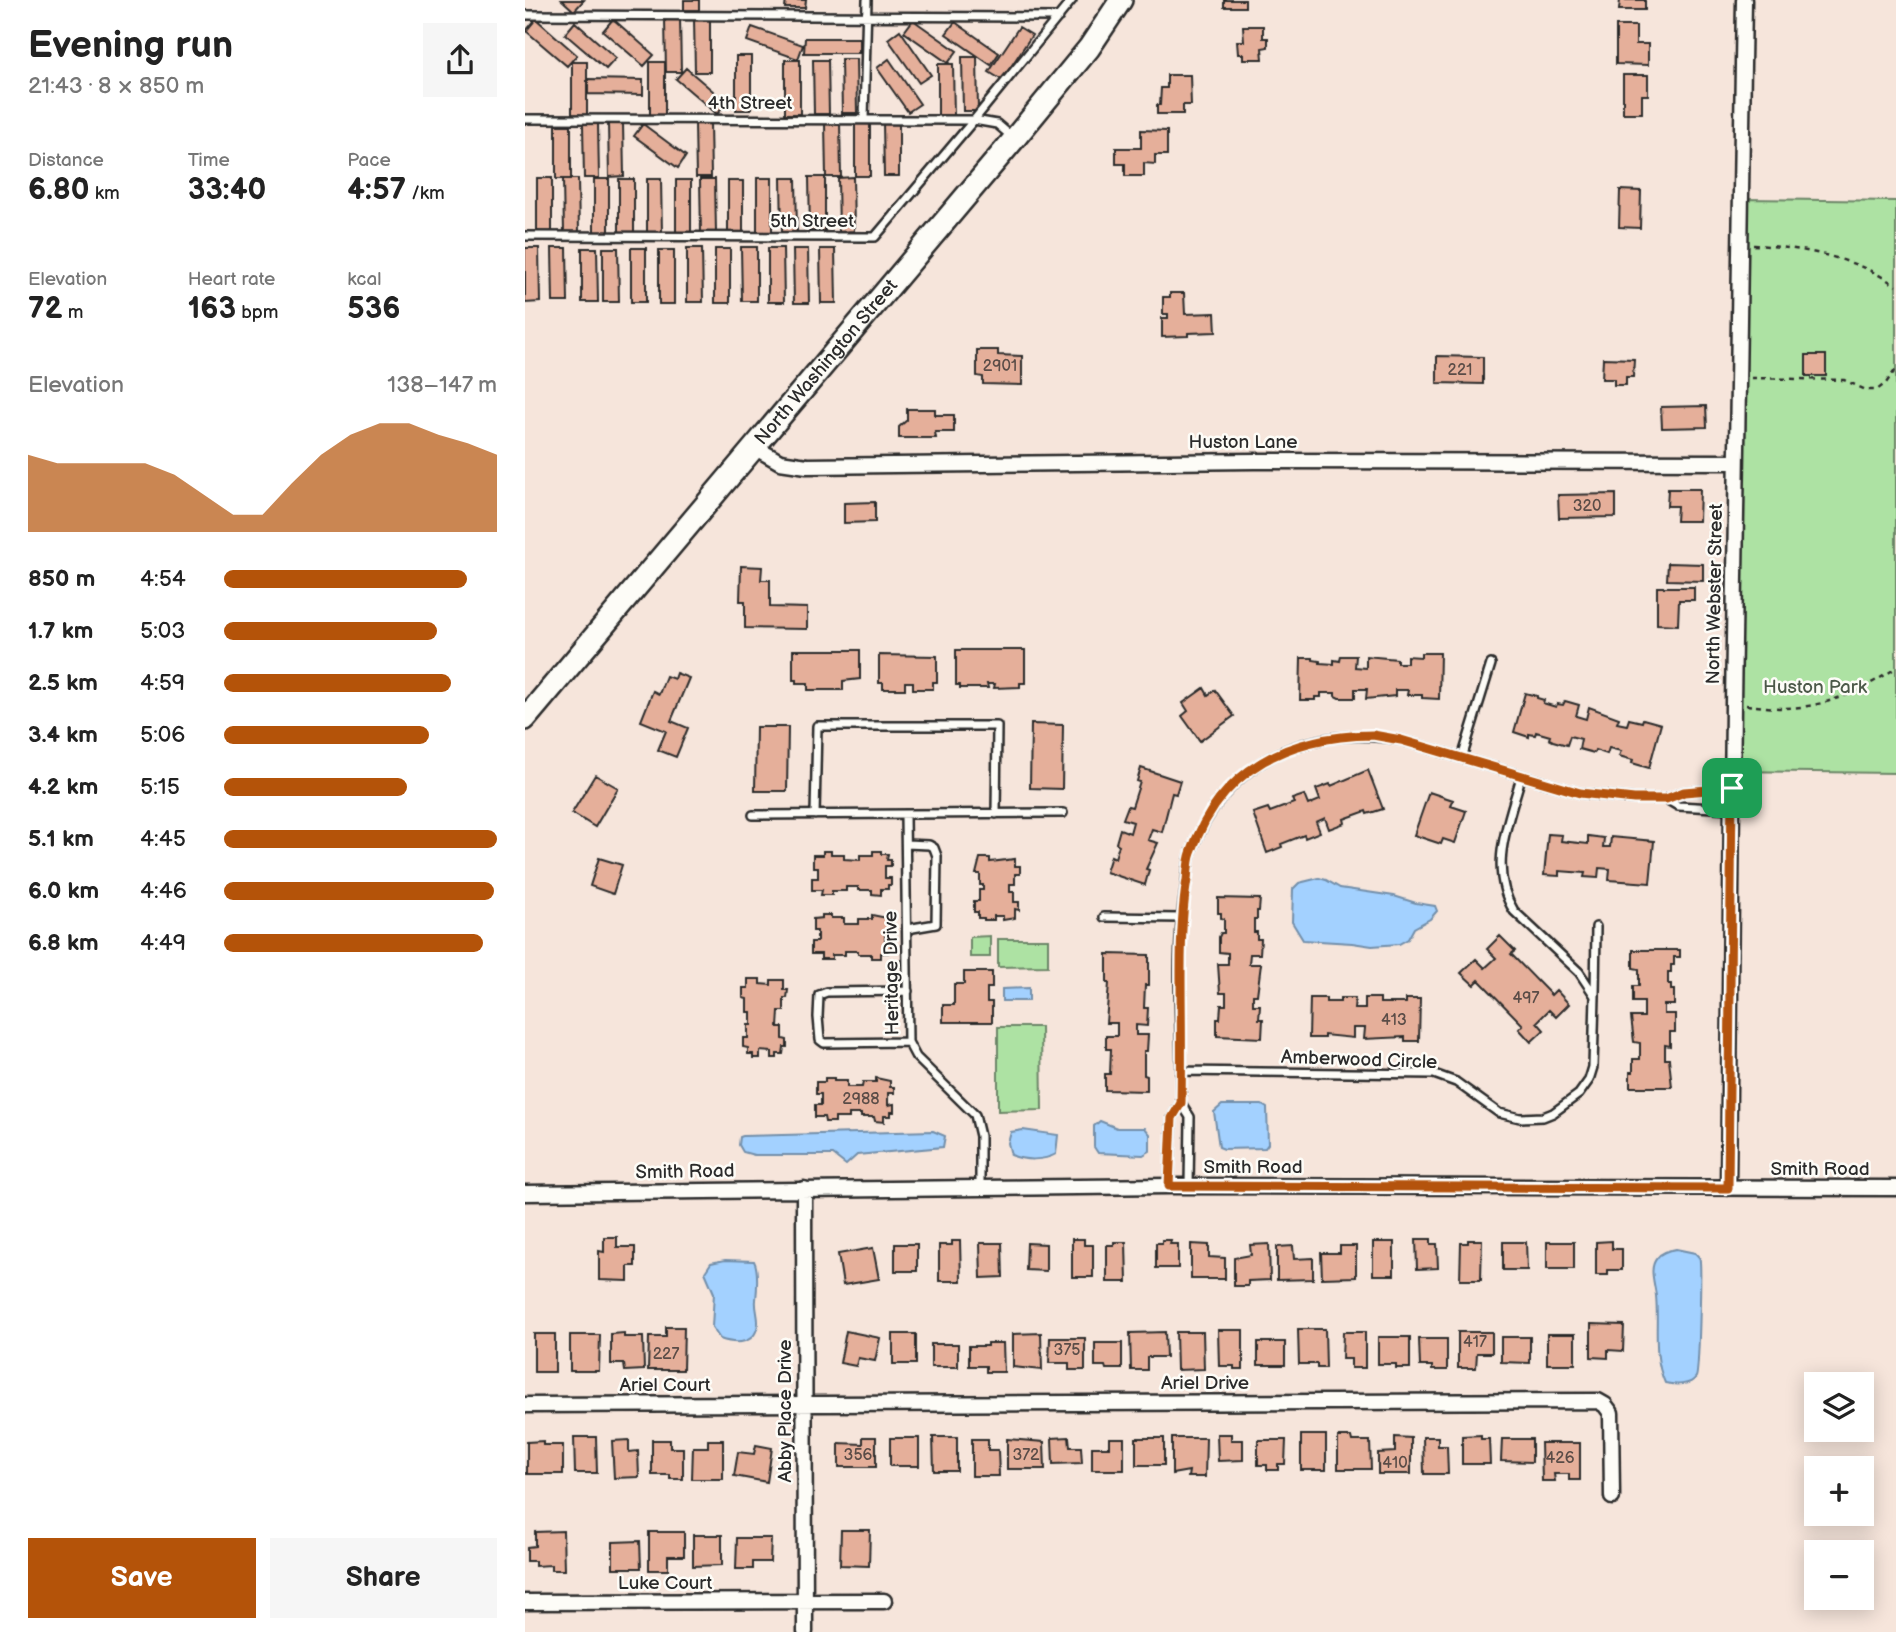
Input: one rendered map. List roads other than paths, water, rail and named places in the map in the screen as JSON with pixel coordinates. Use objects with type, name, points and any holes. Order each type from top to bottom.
[{"type":"main road","name":"North Washington Street","points":[[525,719],[1015,138],[1089,48],[1121,0]]},
{"type":"street","name":"North Webster Street","points":[[1728,1188],[1744,0]]},
{"type":"street","name":"Huston Lane","points":[[754,447],[780,462],[807,466],[1254,461],[1736,462]]},
{"type":"street","name":"Smith Road","points":[[525,1193],[1169,1186],[1896,1188]]},
{"type":"street","name":"Abby Place Drive","points":[[804,1189],[805,1632]]},
{"type":"street","name":"Ariel Drive","points":[[804,1404],[1598,1401],[1611,1413],[1612,1497]]},
{"type":"street","name":"Ariel Court","points":[[525,1405],[804,1404]]},
{"type":"street","name":"Luke Court","points":[[525,1602],[884,1601]]},
{"type":"lane","points":[[863,119],[867,0]]},
{"type":"lane","name":"5th Street","points":[[525,236],[874,237],[975,120],[1072,0]]},
{"type":"lane","points":[[525,15],[1059,17]]},
{"type":"lane","name":"4th Street","points":[[525,119],[975,120],[997,124],[1015,138]]},
{"type":"lane","points":[[1462,758],[1491,664]]},
{"type":"lane","points":[[815,815],[817,726],[997,726],[996,814]]},
{"type":"lane","points":[[1169,1186],[1172,1118],[1181,1103],[1181,918],[1191,854],[1211,812],[1229,787],[1250,769],[1271,756],[1298,745],[1342,736],[1373,735],[1401,740],[1580,793],[1634,799],[1666,799],[1684,792],[1732,788]]},
{"type":"lane","points":[[1521,777],[1501,851],[1501,874],[1508,901],[1514,911],[1580,972],[1595,996]]},
{"type":"lane","points":[[1666,799],[1678,806],[1732,809]]},
{"type":"lane","points":[[753,815],[1063,813]]},
{"type":"lane","name":"Heritage Drive","points":[[905,815],[908,1042],[916,1057],[975,1115],[980,1136],[980,1188]]},
{"type":"lane","points":[[906,844],[929,845],[934,848],[937,856],[936,924],[907,929]]},
{"type":"lane","points":[[1104,917],[1181,918]]},
{"type":"lane","name":"Amberwood Circle","points":[[1182,1071],[1434,1074],[1456,1082],[1499,1113],[1520,1118],[1543,1117],[1579,1094],[1594,1067],[1595,927]]},
{"type":"lane","points":[[908,991],[827,992],[819,995],[818,1017],[820,1040],[824,1043],[908,1042]]},
{"type":"lane","points":[[1181,1103],[1190,1117],[1189,1186]]},
{"type":"water","points":[[1319,878],[1340,888],[1394,896],[1435,906],[1437,911],[1430,919],[1414,928],[1408,939],[1399,944],[1372,946],[1303,940],[1292,922],[1293,889],[1299,883]]},
{"type":"water","points":[[1029,988],[1029,1001],[1002,1001],[1002,989]]},
{"type":"water","points":[[1222,1105],[1262,1105],[1267,1108],[1268,1144],[1265,1148],[1219,1147],[1214,1112]]},
{"type":"water","points":[[1100,1121],[1117,1128],[1145,1128],[1150,1134],[1150,1151],[1143,1155],[1098,1153],[1094,1147],[1094,1126]]},
{"type":"water","points":[[1023,1130],[1058,1135],[1056,1154],[1034,1159],[1011,1155],[1008,1143],[1011,1132]]},
{"type":"water","points":[[933,1131],[945,1136],[943,1147],[857,1155],[846,1165],[833,1155],[754,1155],[743,1152],[739,1145],[740,1137],[743,1136]]},
{"type":"water","points":[[1676,1249],[1695,1253],[1699,1258],[1700,1270],[1696,1377],[1690,1382],[1677,1384],[1665,1383],[1661,1372],[1652,1271],[1659,1256]]},
{"type":"water","points":[[725,1260],[754,1261],[756,1265],[757,1329],[750,1339],[745,1341],[720,1339],[712,1327],[714,1293],[705,1272],[711,1263]]},
{"type":"park label","name":"Huston Park","points":[[1815,687]]}]
